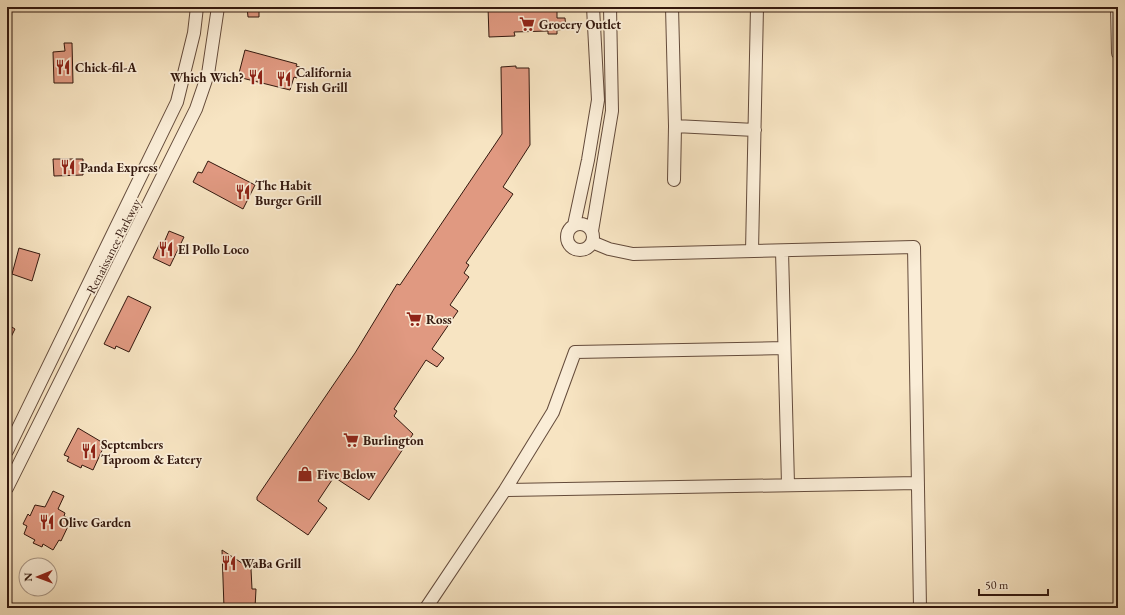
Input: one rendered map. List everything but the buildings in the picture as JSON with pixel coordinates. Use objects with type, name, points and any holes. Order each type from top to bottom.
[{"type":"street","name":"Renaissance Parkway","points":[[7,451],[177,102],[194,33],[197,7]]},
{"type":"street","name":"Renaissance Parkway","points":[[7,488],[196,110],[208,74],[218,7]]},
{"type":"street","points":[[593,7],[594,50],[598,100],[574,225],[568,231],[567,235],[567,240],[572,248],[580,250],[584,250],[592,236],[612,110],[610,7]]},
{"type":"street","points":[[672,7],[675,126],[674,180]]},
{"type":"street","points":[[752,251],[757,7]]},
{"type":"street","points":[[1117,7],[1118,53]]},
{"type":"street","points":[[675,126],[755,130]]},
{"type":"street","points":[[583,184],[600,188]]},
{"type":"street","points":[[574,225],[586,225],[592,236],[609,249],[633,254],[914,247],[920,608]]},
{"type":"street","points":[[782,251],[788,484]]},
{"type":"street","points":[[426,608],[505,490],[553,412],[575,352],[784,348]]},
{"type":"street","points":[[505,490],[788,484],[918,483]]},
{"type":"place","name":"Grocery Outlet","points":[[527,24]]},
{"type":"place","name":"Chick-fil-A","points":[[63,67]]},
{"type":"place","name":"Which Wich?","points":[[256,77]]},
{"type":"place","name":"California Fish Grill","points":[[284,79]]},
{"type":"place","name":"Panda Express","points":[[68,167]]},
{"type":"place","name":"The Habit Burger Grill","points":[[243,192]]},
{"type":"place","name":"El Pollo Loco","points":[[166,249]]},
{"type":"place","name":"Ross","points":[[414,319]]},
{"type":"place","name":"Burlington","points":[[351,440]]},
{"type":"place","name":"Septembers Taproom & Eatery","points":[[89,451]]},
{"type":"place","name":"Five Below","points":[[305,474]]},
{"type":"place","name":"Olive Garden","points":[[47,522]]},
{"type":"place","name":"WaBa Grill","points":[[229,563]]}]
